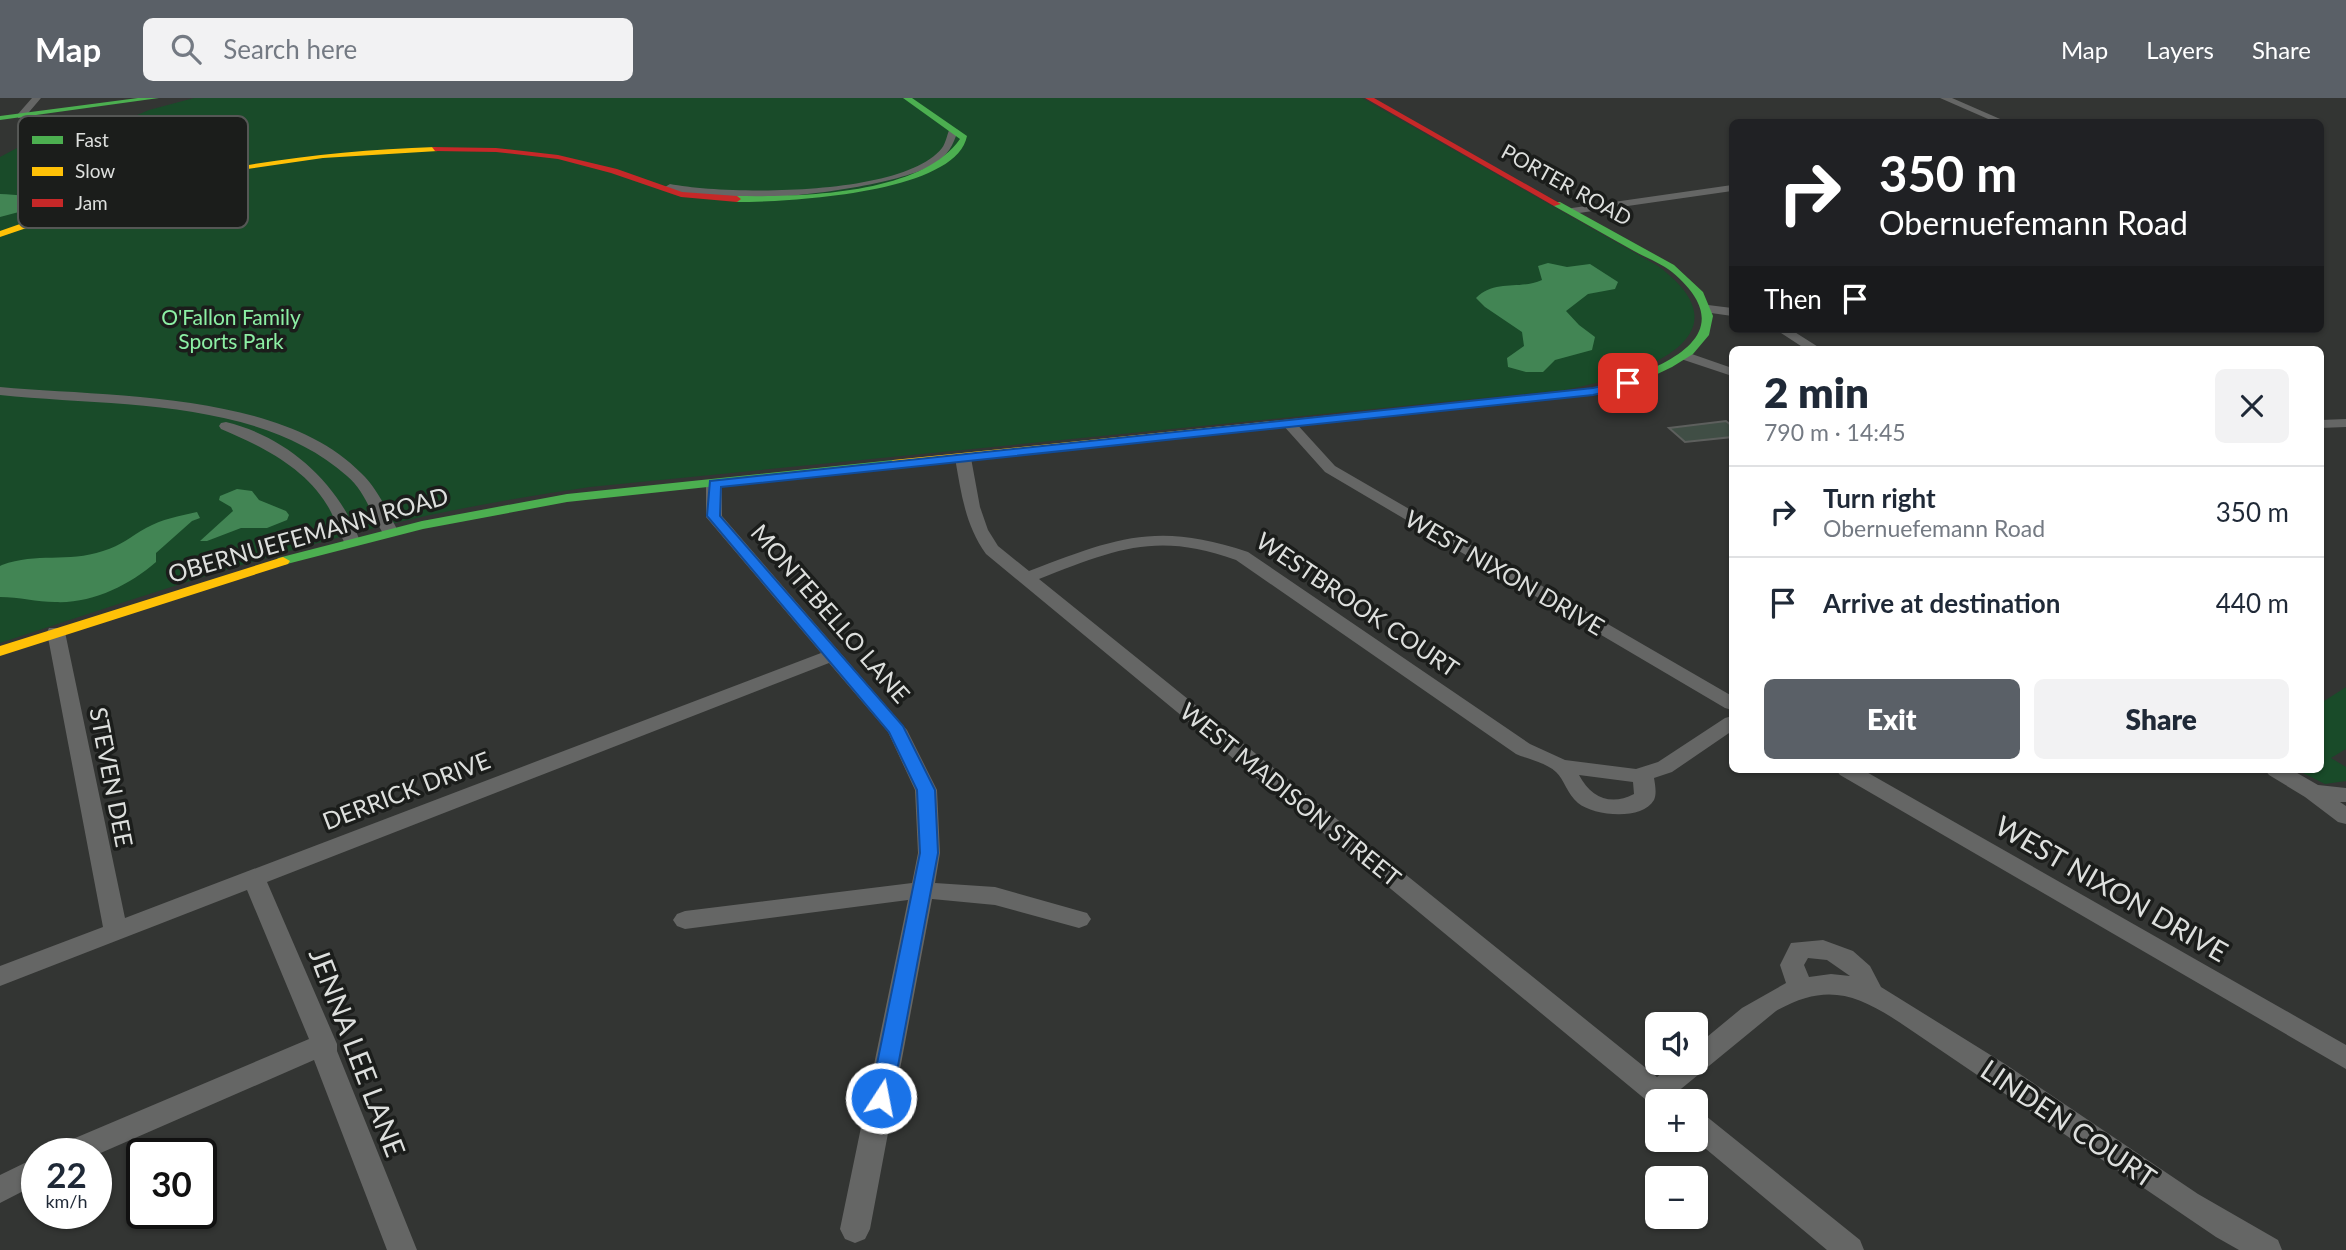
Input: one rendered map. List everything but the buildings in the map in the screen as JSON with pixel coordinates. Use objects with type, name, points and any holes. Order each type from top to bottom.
[{"type":"street","points":[[21,116],[37,98]]},
{"type":"street","points":[[0,117],[155,98]]},
{"type":"street","points":[[248,166],[360,152],[439,149],[520,152],[584,162],[680,194],[739,200],[796,198],[857,190],[918,174],[945,161],[959,150],[964,138],[907,98]]},
{"type":"street","name":"PORTER ROAD","points":[[1369,98],[1675,270],[1695,288],[1708,309]]},
{"type":"street","points":[[1944,98],[1995,119]]},
{"type":"street","points":[[1572,211],[1729,189]]},
{"type":"street","points":[[0,234],[18,227]]},
{"type":"street","points":[[1708,309],[1729,312]]},
{"type":"street","name":"OBERNUEFEMANN ROAD","points":[[0,651],[352,541],[452,517],[553,500],[1593,392],[1628,383],[1686,356],[1705,334],[1710,323],[1708,309]]},
{"type":"street","points":[[1788,333],[1809,346]]},
{"type":"street","points":[[1686,356],[1729,371]]},
{"type":"street","points":[[0,391],[165,404],[222,414],[286,433],[315,446],[353,473],[366,487],[390,531]]},
{"type":"street","points":[[0,401],[170,412],[218,422],[241,431],[290,458],[310,473],[340,510],[352,541]]},
{"type":"street","points":[[2324,424],[2346,423]]},
{"type":"street","name":"WEST NIXON DRIVE","points":[[1289,424],[1330,469],[1729,702]]},
{"type":"street","name":"WEST MADISON STREET","points":[[963,458],[982,540],[1652,1089]]},
{"type":"street","name":"MONTEBELLO LANE","points":[[714,484],[714,516],[897,730],[926,790],[929,853],[855,1228]]},
{"type":"street","name":"WESTBROOK COURT","points":[[1026,578],[1136,540],[1188,539],[1218,545],[1242,556],[1523,748],[1565,767],[1643,774],[1665,767],[1729,724]]},
{"type":"street","name":"STEVEN DEE","points":[[56,632],[116,932]]},
{"type":"street","name":"DERRICK DRIVE","points":[[0,976],[831,656]]},
{"type":"street","points":[[1565,767],[1571,783],[1586,800],[1613,809],[1633,806],[1646,797],[1643,774]]},
{"type":"street","name":"WEST NIXON DRIVE","points":[[1852,773],[2346,1058]]},
{"type":"street","points":[[2281,773],[2313,792],[2346,817]]},
{"type":"street","points":[[2313,792],[2346,795]]},
{"type":"street","name":"JENNA LEE LANE","points":[[254,878],[324,1044],[324,1051],[402,1250]]},
{"type":"street","points":[[685,920],[922,890],[995,896],[1079,919]]},
{"type":"street","name":"LINDEN COURT","points":[[1801,989],[1792,965],[1800,950],[1814,947],[1839,953],[1858,967],[1868,980],[1871,994]]},
{"type":"street","name":"LINDEN COURT","points":[[1708,1050],[1751,1015],[1777,998],[1812,985],[1835,984],[1856,988],[1871,994],[1972,1056],[2213,1221],[2267,1250]]},
{"type":"street","points":[[106,1138],[324,1044]]},
{"type":"street","name":"LINDEN COURT","points":[[1669,1089],[1682,1075]]},
{"type":"street","points":[[1708,1134],[1849,1250]]},
{"type":"street","points":[[0,1190],[21,1178]]},
{"type":"green space","name":"O'Fallon Family Sports Park","points":[[194,98],[1362,98],[1658,266],[1685,292],[1694,315],[1689,335],[1672,352],[1647,366],[1590,385],[1564,390],[590,487],[490,503],[391,524],[292,550],[0,643],[0,157],[18,148],[18,228],[248,228],[248,116],[135,116]]},
{"type":"green space","points":[[2346,687],[2346,749],[2331,758],[2346,767],[2346,781],[2325,784],[2303,773],[2324,773],[2324,701]]},
{"type":"shaded area","points":[[0,194],[18,195],[18,212],[0,217]]},
{"type":"shaded area","points":[[1548,263],[1567,267],[1590,264],[1618,282],[1615,289],[1588,294],[1566,311],[1595,337],[1592,350],[1555,360],[1543,372],[1526,372],[1508,367],[1507,358],[1524,346],[1522,332],[1476,298],[1491,289],[1542,280],[1538,266]]},
{"type":"shaded area","points":[[237,489],[252,491],[259,500],[286,511],[289,515],[287,520],[267,528],[241,528],[207,541],[200,541],[233,511],[219,500],[220,496]]},
{"type":"shaded area","points":[[197,512],[200,518],[192,521],[156,553],[156,562],[109,591],[69,602],[0,597],[2,565],[27,559],[90,555],[121,543],[158,522]]},
{"type":"traffic: fast","points":[[0,118],[155,98]]},
{"type":"traffic: fast","points":[[737,199],[816,196],[875,187],[927,170],[947,159],[964,138],[907,98]]},
{"type":"traffic: fast","points":[[1273,425],[1593,392],[1643,376],[1668,365],[1689,351],[1704,335],[1708,316],[1700,294],[1671,267],[1557,204]]},
{"type":"traffic: fast","points":[[283,561],[422,525],[567,498],[893,464]]},
{"type":"traffic: slow","points":[[248,166],[323,155],[435,149]]},
{"type":"traffic: slow","points":[[0,234],[18,227]]},
{"type":"traffic: slow","points":[[893,464],[1273,425]]},
{"type":"traffic: slow","points":[[0,651],[283,561]]},
{"type":"traffic: jam","points":[[1369,98],[1557,204]]},
{"type":"traffic: jam","points":[[435,149],[496,150],[558,157],[614,171],[681,194],[737,199]]},
{"type":"route","points":[[881,1098],[929,853],[926,790],[897,730],[714,516],[714,484],[1593,392],[1628,383]]}]
